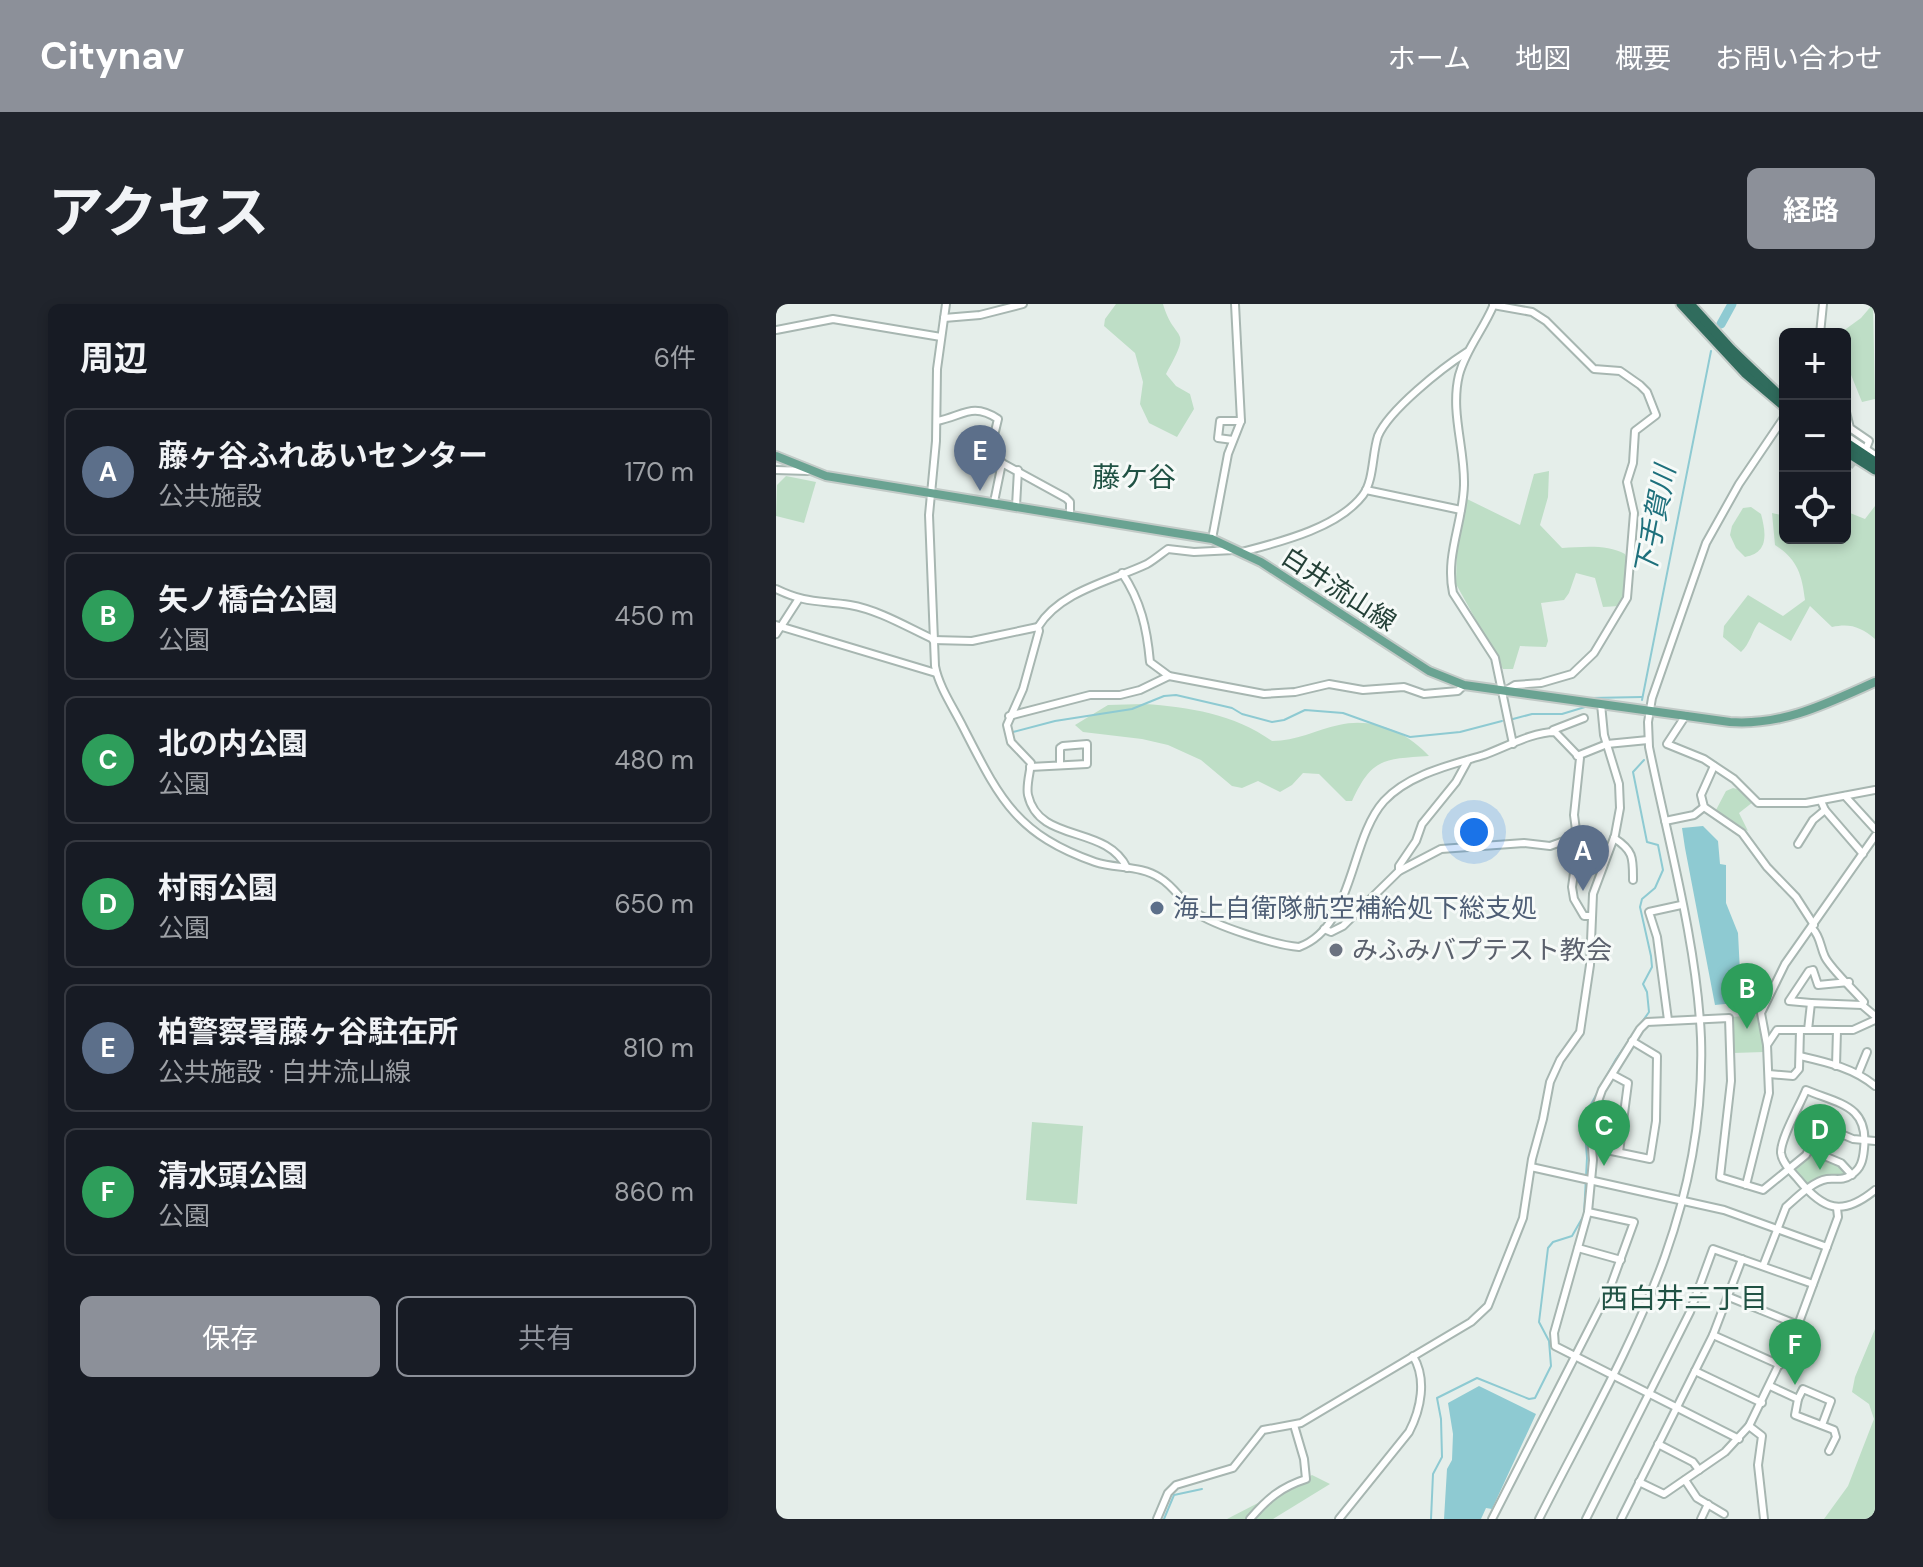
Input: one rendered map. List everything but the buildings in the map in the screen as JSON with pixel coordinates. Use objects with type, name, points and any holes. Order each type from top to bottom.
[{"type":"highway","points":[[1681,304],[1692,307],[1779,393]]},
{"type":"highway","points":[[1692,307],[1745,373],[1779,402]]},
{"type":"highway","points":[[1851,446],[1875,462]]},
{"type":"highway","points":[[1851,455],[1875,470]]},
{"type":"main road","name":"白井流山線","points":[[776,456],[808,471],[849,480],[1212,539],[1239,551],[1429,671],[1464,685],[1730,722],[1766,722],[1803,713],[1875,682]]},
{"type":"street","points":[[946,304],[937,369],[937,421],[929,515],[936,673],[996,790],[1015,813],[1055,844],[1096,862],[1163,879],[1197,913],[1263,939],[1299,947],[1323,930],[1346,888],[1374,814],[1395,790],[1420,777],[1584,718]]},
{"type":"street","points":[[944,318],[980,315],[1023,304]]},
{"type":"street","points":[[1212,539],[1233,440],[1241,421],[1235,304]]},
{"type":"street","points":[[1821,328],[1823,304]]},
{"type":"street","points":[[1504,690],[1572,674],[1594,653],[1614,622],[1627,598],[1634,513],[1627,482],[1633,463],[1635,431],[1656,415],[1647,392],[1620,371],[1594,369],[1546,321],[1532,312],[1494,305],[1467,352],[1457,385],[1456,409],[1464,476],[1461,510],[1451,551],[1453,593],[1495,658],[1513,744]]},
{"type":"street","points":[[776,330],[833,319],[941,337]]},
{"type":"street","points":[[1127,868],[1115,850],[1087,836],[1052,827],[1043,820],[1028,794],[1031,763],[1011,742],[1007,725],[1023,689],[1038,627],[1044,617],[1081,591],[1149,563],[1168,549],[1239,551],[1290,539],[1341,514],[1352,507],[1366,490],[1373,453],[1386,422],[1398,408],[1467,352]]},
{"type":"street","points":[[937,421],[973,410],[987,412],[998,419],[992,444],[1002,463],[1066,498],[1070,502],[1070,514]]},
{"type":"street","points":[[1233,440],[1218,438],[1220,421],[1241,421]]},
{"type":"street","points":[[1539,1519],[1639,1322],[1663,1269],[1684,1200],[1699,1112],[1700,1019],[1695,973],[1648,740],[1649,710],[1706,543],[1727,503],[1779,425]]},
{"type":"street","points":[[1851,429],[1869,441],[1866,449]]},
{"type":"street","points":[[1851,439],[1875,455]]},
{"type":"street","points":[[994,502],[1002,463]]},
{"type":"street","points":[[776,470],[808,471]]},
{"type":"street","points":[[1016,506],[1018,470]]},
{"type":"street","points":[[1366,490],[1461,510]]},
{"type":"street","points":[[1122,573],[1136,594],[1142,613],[1150,662],[1169,676],[1264,694],[1295,692],[1329,684],[1363,690],[1404,687],[1424,694],[1458,691],[1464,685]]},
{"type":"street","points":[[776,589],[798,600],[851,605],[868,610],[933,639],[972,641],[1038,627]]},
{"type":"street","points":[[776,634],[778,626],[798,600]]},
{"type":"street","points":[[778,626],[936,673]]},
{"type":"street","points":[[1009,716],[1090,695],[1130,692],[1169,676]]},
{"type":"street","points":[[1157,1519],[1168,1493],[1176,1485],[1233,1468],[1263,1430],[1294,1425],[1471,1322],[1488,1306],[1526,1209],[1531,1167],[1551,1076],[1580,1032],[1590,965],[1595,886],[1614,838],[1620,794],[1601,704]]},
{"type":"street","points":[[1686,715],[1667,744],[1714,766],[1734,779],[1758,803],[1821,801],[1875,790]]},
{"type":"street","points":[[1549,732],[1561,736],[1568,748],[1580,758],[1575,804],[1575,837],[1578,845],[1572,879],[1574,899],[1584,916],[1591,916]]},
{"type":"street","points":[[1577,756],[1607,744],[1648,740]]},
{"type":"street","points":[[1030,767],[1087,764],[1087,744],[1060,748],[1060,764]]},
{"type":"street","points":[[1399,871],[1422,824],[1456,782],[1468,760]]},
{"type":"street","points":[[1714,766],[1701,795],[1704,807],[1742,833],[1767,867],[1796,897],[1821,941],[1826,959],[1849,982],[1864,1002],[1862,1005]]},
{"type":"street","points":[[1845,796],[1875,829]]},
{"type":"street","points":[[1821,801],[1825,810],[1863,854]]},
{"type":"street","points":[[1665,821],[1694,815],[1704,807]]},
{"type":"street","points":[[1798,844],[1813,820],[1825,810]]},
{"type":"street","points":[[1746,1185],[1768,1104],[1767,1045],[1761,1013],[1785,964],[1875,836]]},
{"type":"street","points":[[1323,930],[1331,932],[1343,926],[1399,871],[1441,849],[1514,843],[1550,846],[1575,837]]},
{"type":"street","points":[[1614,838],[1627,846],[1633,860],[1633,880]]},
{"type":"street","points":[[1668,1020],[1657,937],[1649,912],[1681,905]]},
{"type":"street","points":[[1767,1045],[1777,1030],[1853,1030],[1875,1018],[1862,1005],[1811,1003],[1789,1001],[1809,971],[1813,970],[1822,1003]]},
{"type":"street","points":[[1818,985],[1849,982]]},
{"type":"street","points":[[1769,1074],[1793,1076],[1799,1069],[1811,1003]]},
{"type":"street","points":[[1739,1439],[1555,1346],[1553,1340],[1588,1212],[1592,1147],[1590,1124],[1602,1090],[1647,1022],[1729,1018],[1731,1081],[1720,1177],[1763,1190],[1810,1150],[1820,1125],[1853,1139],[1875,1141]]},
{"type":"street","points":[[1836,1066],[1837,1030]]},
{"type":"street","points":[[1592,1147],[1650,1159],[1656,1121],[1657,1056],[1632,1041]]},
{"type":"street","points":[[1858,1074],[1867,1052]]},
{"type":"street","points":[[1800,1056],[1858,1074],[1875,1086]]},
{"type":"street","points":[[1613,1075],[1628,1083],[1619,1152]]},
{"type":"street","points":[[1763,1266],[1786,1207],[1807,1191],[1819,1181],[1845,1179],[1862,1163],[1865,1127],[1857,1113],[1806,1090],[1782,1145],[1782,1156],[1790,1169],[1807,1191],[1822,1204],[1837,1208],[1875,1192]]},
{"type":"street","points":[[1810,1150],[1841,1163],[1852,1175]]},
{"type":"street","points":[[1531,1167],[1684,1200],[1827,1247]]},
{"type":"street","points":[[1639,1482],[1664,1494],[1739,1439],[1749,1426],[1798,1325],[1838,1217],[1837,1208]]},
{"type":"street","points":[[1492,1519],[1621,1260],[1634,1222],[1588,1212]]},
{"type":"street","points":[[1578,1248],[1621,1260]]},
{"type":"street","points":[[1588,1518],[1690,1312],[1713,1249],[1813,1284]]},
{"type":"street","points":[[1621,1519],[1713,1335],[1742,1259]]},
{"type":"street","points":[[1729,1297],[1798,1325]]},
{"type":"street","points":[[1713,1335],[1780,1365]]},
{"type":"street","points":[[1339,1519],[1415,1421],[1419,1408],[1421,1370],[1413,1356]]},
{"type":"street","points":[[1695,1371],[1762,1403]]},
{"type":"street","points":[[1770,1386],[1798,1399]]},
{"type":"street","points":[[1822,1425],[1831,1401],[1803,1389],[1795,1415],[1834,1430],[1836,1437],[1829,1451]]},
{"type":"street","points":[[1250,1519],[1270,1496],[1306,1479],[1294,1425]]},
{"type":"street","points":[[1749,1426],[1762,1436],[1758,1465],[1764,1519]]},
{"type":"street","points":[[1658,1444],[1693,1462],[1699,1470]]},
{"type":"street","points":[[1685,1480],[1697,1498],[1724,1514]]},
{"type":"street","points":[[1701,1519],[1708,1504]]},
{"type":"green space","points":[[1116,304],[1163,304],[1180,336],[1179,348],[1166,374],[1176,386],[1190,394],[1194,409],[1177,437],[1149,423],[1140,404],[1143,382],[1135,353],[1104,326],[1105,319]]},
{"type":"green space","points":[[1873,304],[1875,399],[1862,402],[1851,375],[1851,328],[1847,328]]},
{"type":"green space","points":[[1549,471],[1548,497],[1540,525],[1562,548],[1603,547],[1625,554],[1631,571],[1630,596],[1619,606],[1603,607],[1595,578],[1576,573],[1564,600],[1541,603],[1548,641],[1546,647],[1520,646],[1513,669],[1503,669],[1456,584],[1457,539],[1467,499],[1520,525],[1534,474]]},
{"type":"green space","points":[[786,476],[816,482],[804,523],[776,516],[777,485]]},
{"type":"green space","points":[[1875,506],[1875,639],[1855,627],[1832,627],[1810,606],[1791,641],[1759,622],[1741,652],[1723,637],[1724,626],[1748,595],[1783,616],[1805,600],[1797,568],[1789,556],[1775,545],[1772,513],[1779,515],[1779,544],[1851,544],[1851,513],[1865,519]]},
{"type":"green space","points":[[1751,507],[1761,514],[1764,541],[1758,551],[1745,557],[1730,535],[1743,508]]},
{"type":"green space","points":[[1108,705],[1178,707],[1227,718],[1272,741],[1351,723],[1376,725],[1410,739],[1429,756],[1400,758],[1381,764],[1366,776],[1352,801],[1346,801],[1319,774],[1303,773],[1280,792],[1258,781],[1242,788],[1232,786],[1201,760],[1168,745],[1083,732],[1075,725]]},
{"type":"green space","points":[[1733,788],[1741,790],[1753,802],[1739,813],[1748,831],[1716,810],[1726,791]]},
{"type":"green space","points":[[1759,1015],[1764,1052],[1733,1053],[1731,1017]]},
{"type":"green space","points":[[1032,1122],[1083,1126],[1077,1204],[1026,1200]]},
{"type":"green space","points":[[1812,1154],[1838,1164],[1847,1172],[1846,1177],[1806,1186],[1794,1173],[1795,1168]]},
{"type":"green space","points":[[1875,1329],[1875,1519],[1824,1519],[1848,1486],[1874,1419],[1869,1404],[1852,1392]]},
{"type":"green space","points":[[1312,1475],[1330,1484],[1273,1519],[1227,1519]]},
{"type":"water","points":[[1703,826],[1718,841],[1720,864],[1726,865],[1726,903],[1738,933],[1741,992],[1735,1003],[1715,1005],[1685,848],[1682,828]]},
{"type":"water","points":[[1479,1386],[1536,1414],[1492,1509],[1486,1508],[1481,1519],[1444,1519],[1453,1434],[1448,1403]]},
{"type":"waterway","name":"下手賀川","points":[[1721,324],[1732,304]]},
{"type":"waterway","name":"下手賀川","points":[[1642,700],[1711,351]]},
{"type":"waterway","points":[[1013,732],[1055,721],[1132,709],[1164,696],[1176,695],[1232,708],[1272,722],[1305,710],[1343,713],[1410,737],[1460,732],[1502,721]]},
{"type":"waterway","points":[[1590,698],[1642,697]]},
{"type":"waterway","points":[[1513,719],[1532,714],[1562,714],[1585,707]]},
{"type":"waterway","name":"下手賀川","points":[[1431,1519],[1433,1474],[1442,1457],[1437,1398],[1477,1378],[1529,1399],[1535,1398],[1551,1366],[1549,1341],[1539,1322],[1548,1248],[1553,1242],[1572,1236],[1584,1215],[1587,1158],[1584,1117],[1616,1059],[1649,1012],[1643,984],[1652,967],[1640,907],[1642,899],[1655,888],[1663,870],[1658,845],[1647,842],[1633,772],[1644,760]]},
{"type":"waterway","points":[[1164,1519],[1174,1495],[1202,1489]]},
{"type":"tunnel","points":[[1851,466],[1858,458]]},
{"type":"place","name":"柏警察署藤ヶ谷駐在所","points":[[980,491]]},
{"type":"place","name":"藤ヶ谷ふれあいセンター","points":[[1583,891]]},
{"type":"place","name":"海上自衛隊航空補給処下総支処","points":[[1157,908]]},
{"type":"place","name":"みふみバプテスト教会","points":[[1336,950]]},
{"type":"place","name":"矢ノ橋台公園","points":[[1747,1029]]},
{"type":"place","name":"北の内公園","points":[[1604,1166]]},
{"type":"place","name":"村雨公園","points":[[1820,1170]]},
{"type":"place","name":"清水頭公園","points":[[1795,1385]]},
{"type":"district","name":"藤ケ谷","points":[[1134,477]]},
{"type":"district","name":"西白井三丁目","points":[[1684,1298]]}]
